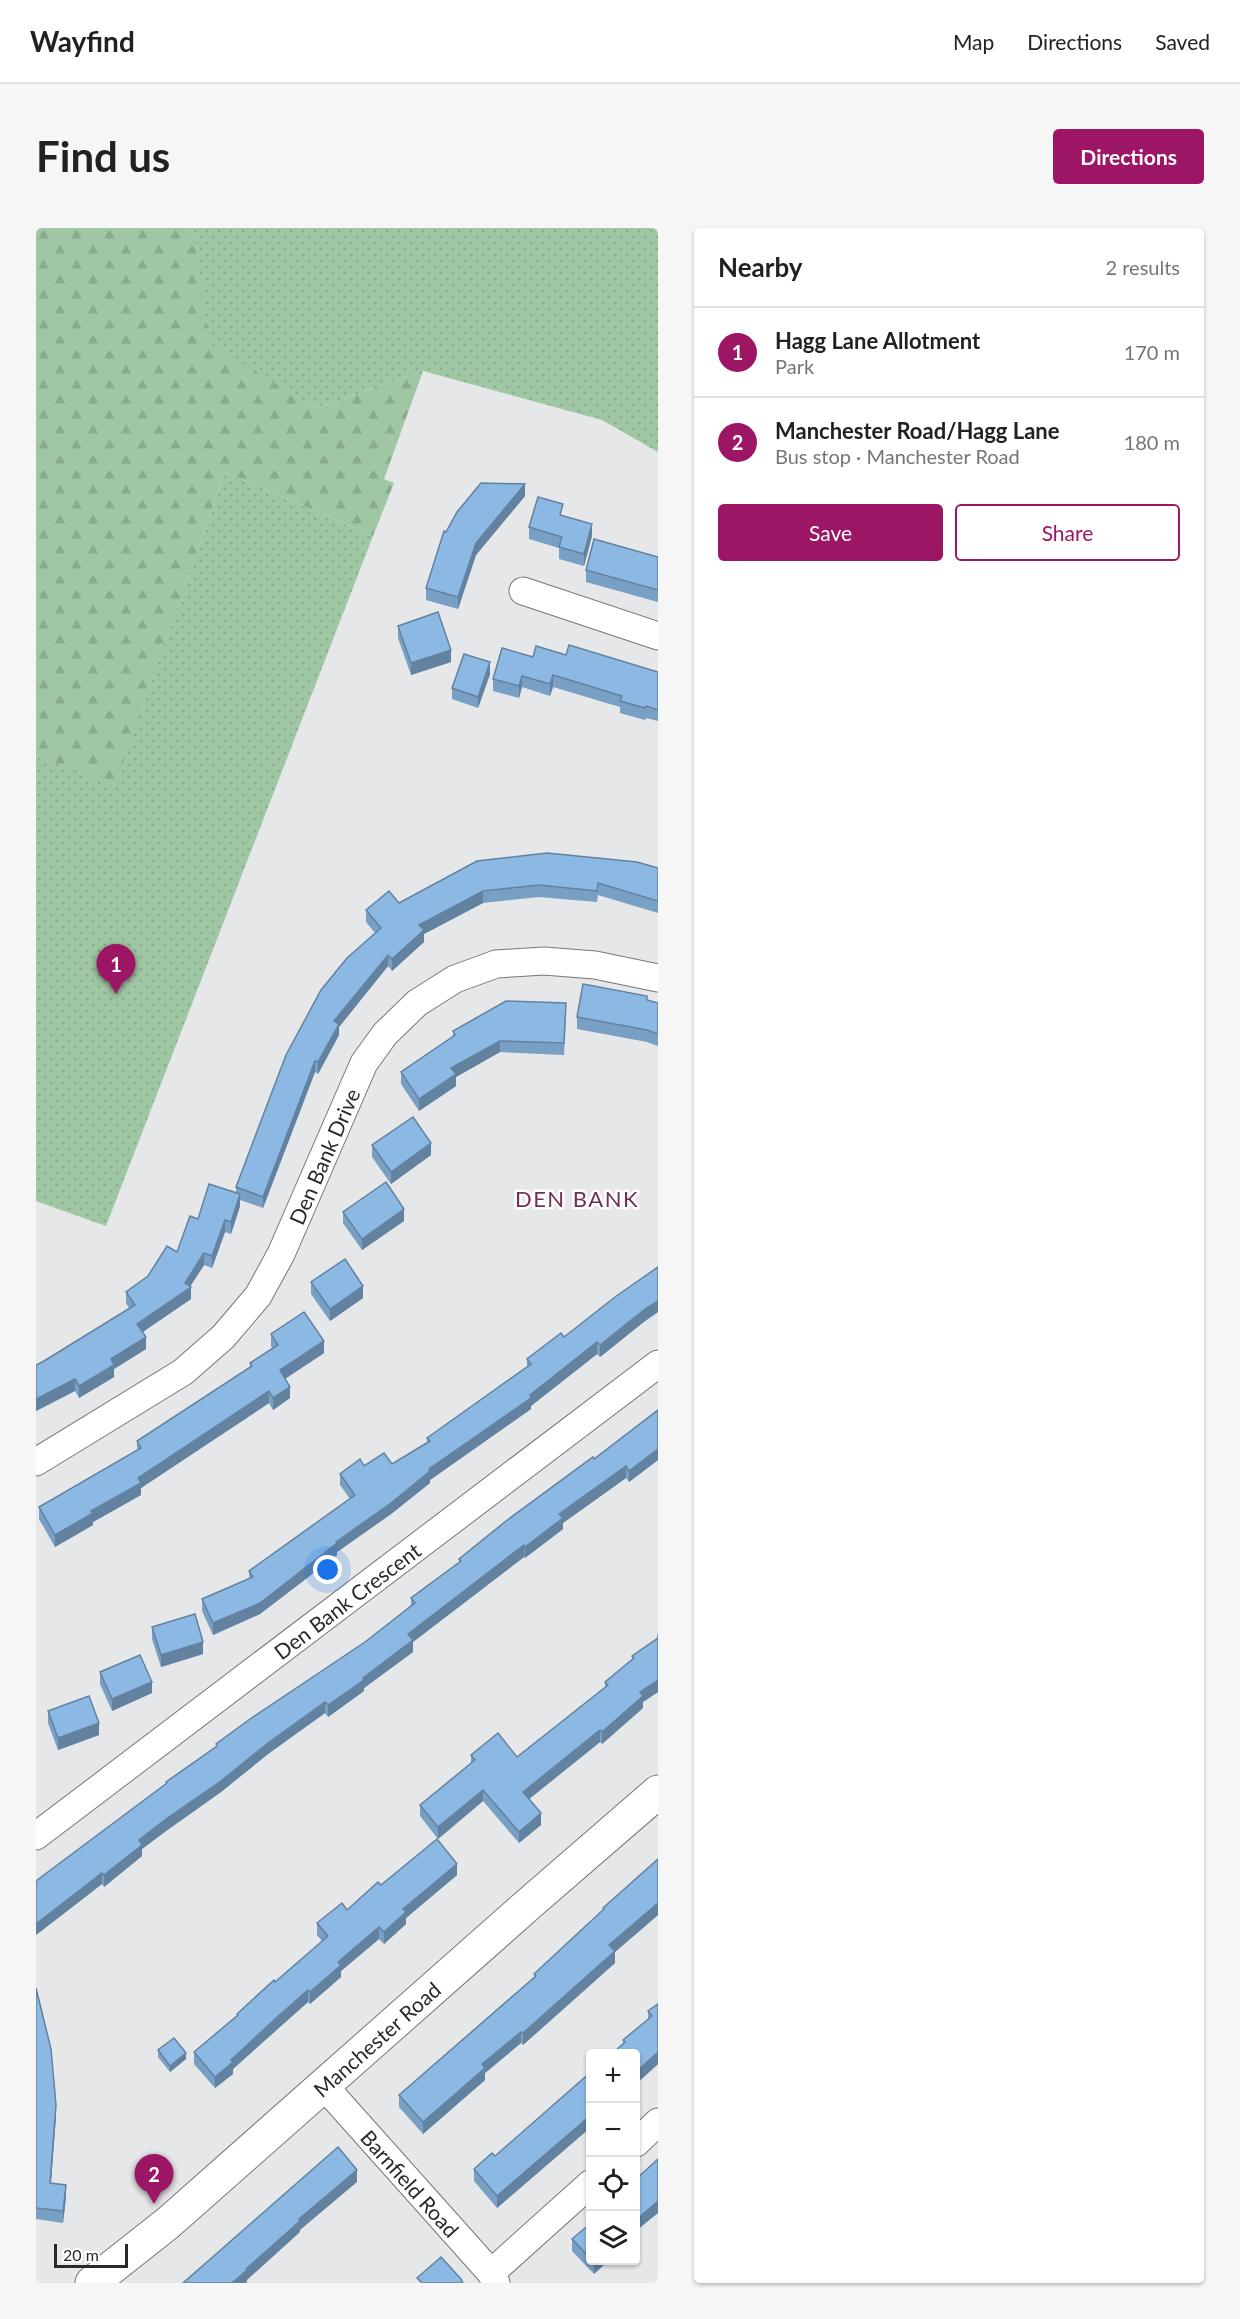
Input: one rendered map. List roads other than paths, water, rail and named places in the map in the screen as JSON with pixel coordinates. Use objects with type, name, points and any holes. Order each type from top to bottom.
[{"type":"main road","name":"Manchester Road","points":[[92,2283],[168,2223],[658,1792]]},
{"type":"street","points":[[523,591],[658,636]]},
{"type":"street","name":"Den Bank Drive","points":[[36,1462],[183,1372],[223,1337],[258,1296],[281,1254],[364,1063],[385,1034],[417,1003],[455,978],[496,964],[544,961],[595,965],[658,978]]},
{"type":"street","name":"Den Bank Crescent","points":[[36,1836],[658,1364]]},
{"type":"street","name":"Barnfield Road","points":[[324,2086],[494,2278]]},
{"type":"street","points":[[640,2139],[658,2122]]},
{"type":"street","points":[[494,2278],[586,2189]]},
{"type":"place","name":"Hagg Lane Allotment","points":[[116,994]]},
{"type":"place","name":"Manchester Road/Hagg Lane","points":[[154,2204]]},
{"type":"district","name":"DEN BANK","points":[[577,1198]]}]
